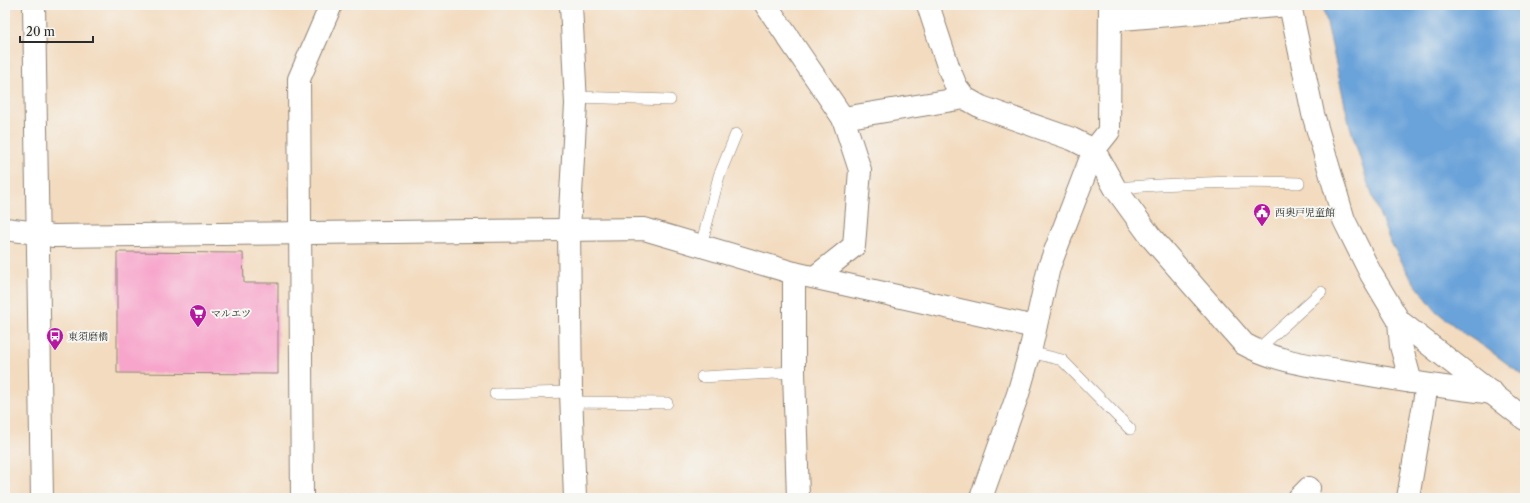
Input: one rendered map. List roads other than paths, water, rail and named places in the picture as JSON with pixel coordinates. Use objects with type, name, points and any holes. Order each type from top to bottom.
[{"type":"street","points":[[34,5],[42,498]]},
{"type":"street","points":[[302,498],[299,79],[331,5]]},
{"type":"street","points":[[571,5],[576,98],[570,230],[571,397],[575,498]]},
{"type":"street","points":[[766,5],[843,118],[860,170],[854,246],[804,275]]},
{"type":"street","points":[[928,5],[949,70],[956,86],[965,98],[981,107],[1072,139],[1094,150],[1115,188],[1150,236],[1244,344],[1256,351],[1272,356],[1323,368],[1493,393]]},
{"type":"street","points":[[981,498],[1018,394],[1030,352],[1049,267],[1094,150],[1109,131],[1110,12],[1290,5],[1313,114],[1344,220],[1371,274],[1399,321],[1525,419]]},
{"type":"street","points":[[843,118],[965,98]]},
{"type":"street","points":[[5,229],[53,236],[644,229],[804,275],[1035,327]]},
{"type":"street","points":[[798,498],[794,372],[804,275]]},
{"type":"street","points":[[1399,321],[1401,346],[1419,383],[1408,498]]},
{"type":"lane","points":[[576,98],[670,100]]},
{"type":"lane","points":[[700,246],[719,176],[736,134]]},
{"type":"lane","points":[[1115,188],[1175,183],[1247,181],[1299,183]]},
{"type":"lane","points":[[1256,351],[1321,292]]},
{"type":"lane","points":[[1030,352],[1062,360],[1130,430]]},
{"type":"lane","points":[[702,377],[794,372]]},
{"type":"lane","points":[[495,394],[667,403]]},
{"type":"water","points":[[1323,5],[1525,5],[1525,377],[1485,347],[1463,333],[1436,311],[1412,280],[1389,239],[1368,184],[1349,123]]},
{"type":"place","name":"西奥戸児童館","points":[[1262,227]]},
{"type":"place","name":"マルエツ","points":[[198,328]]},
{"type":"place","name":"東須磨橋","points":[[55,351]]}]
